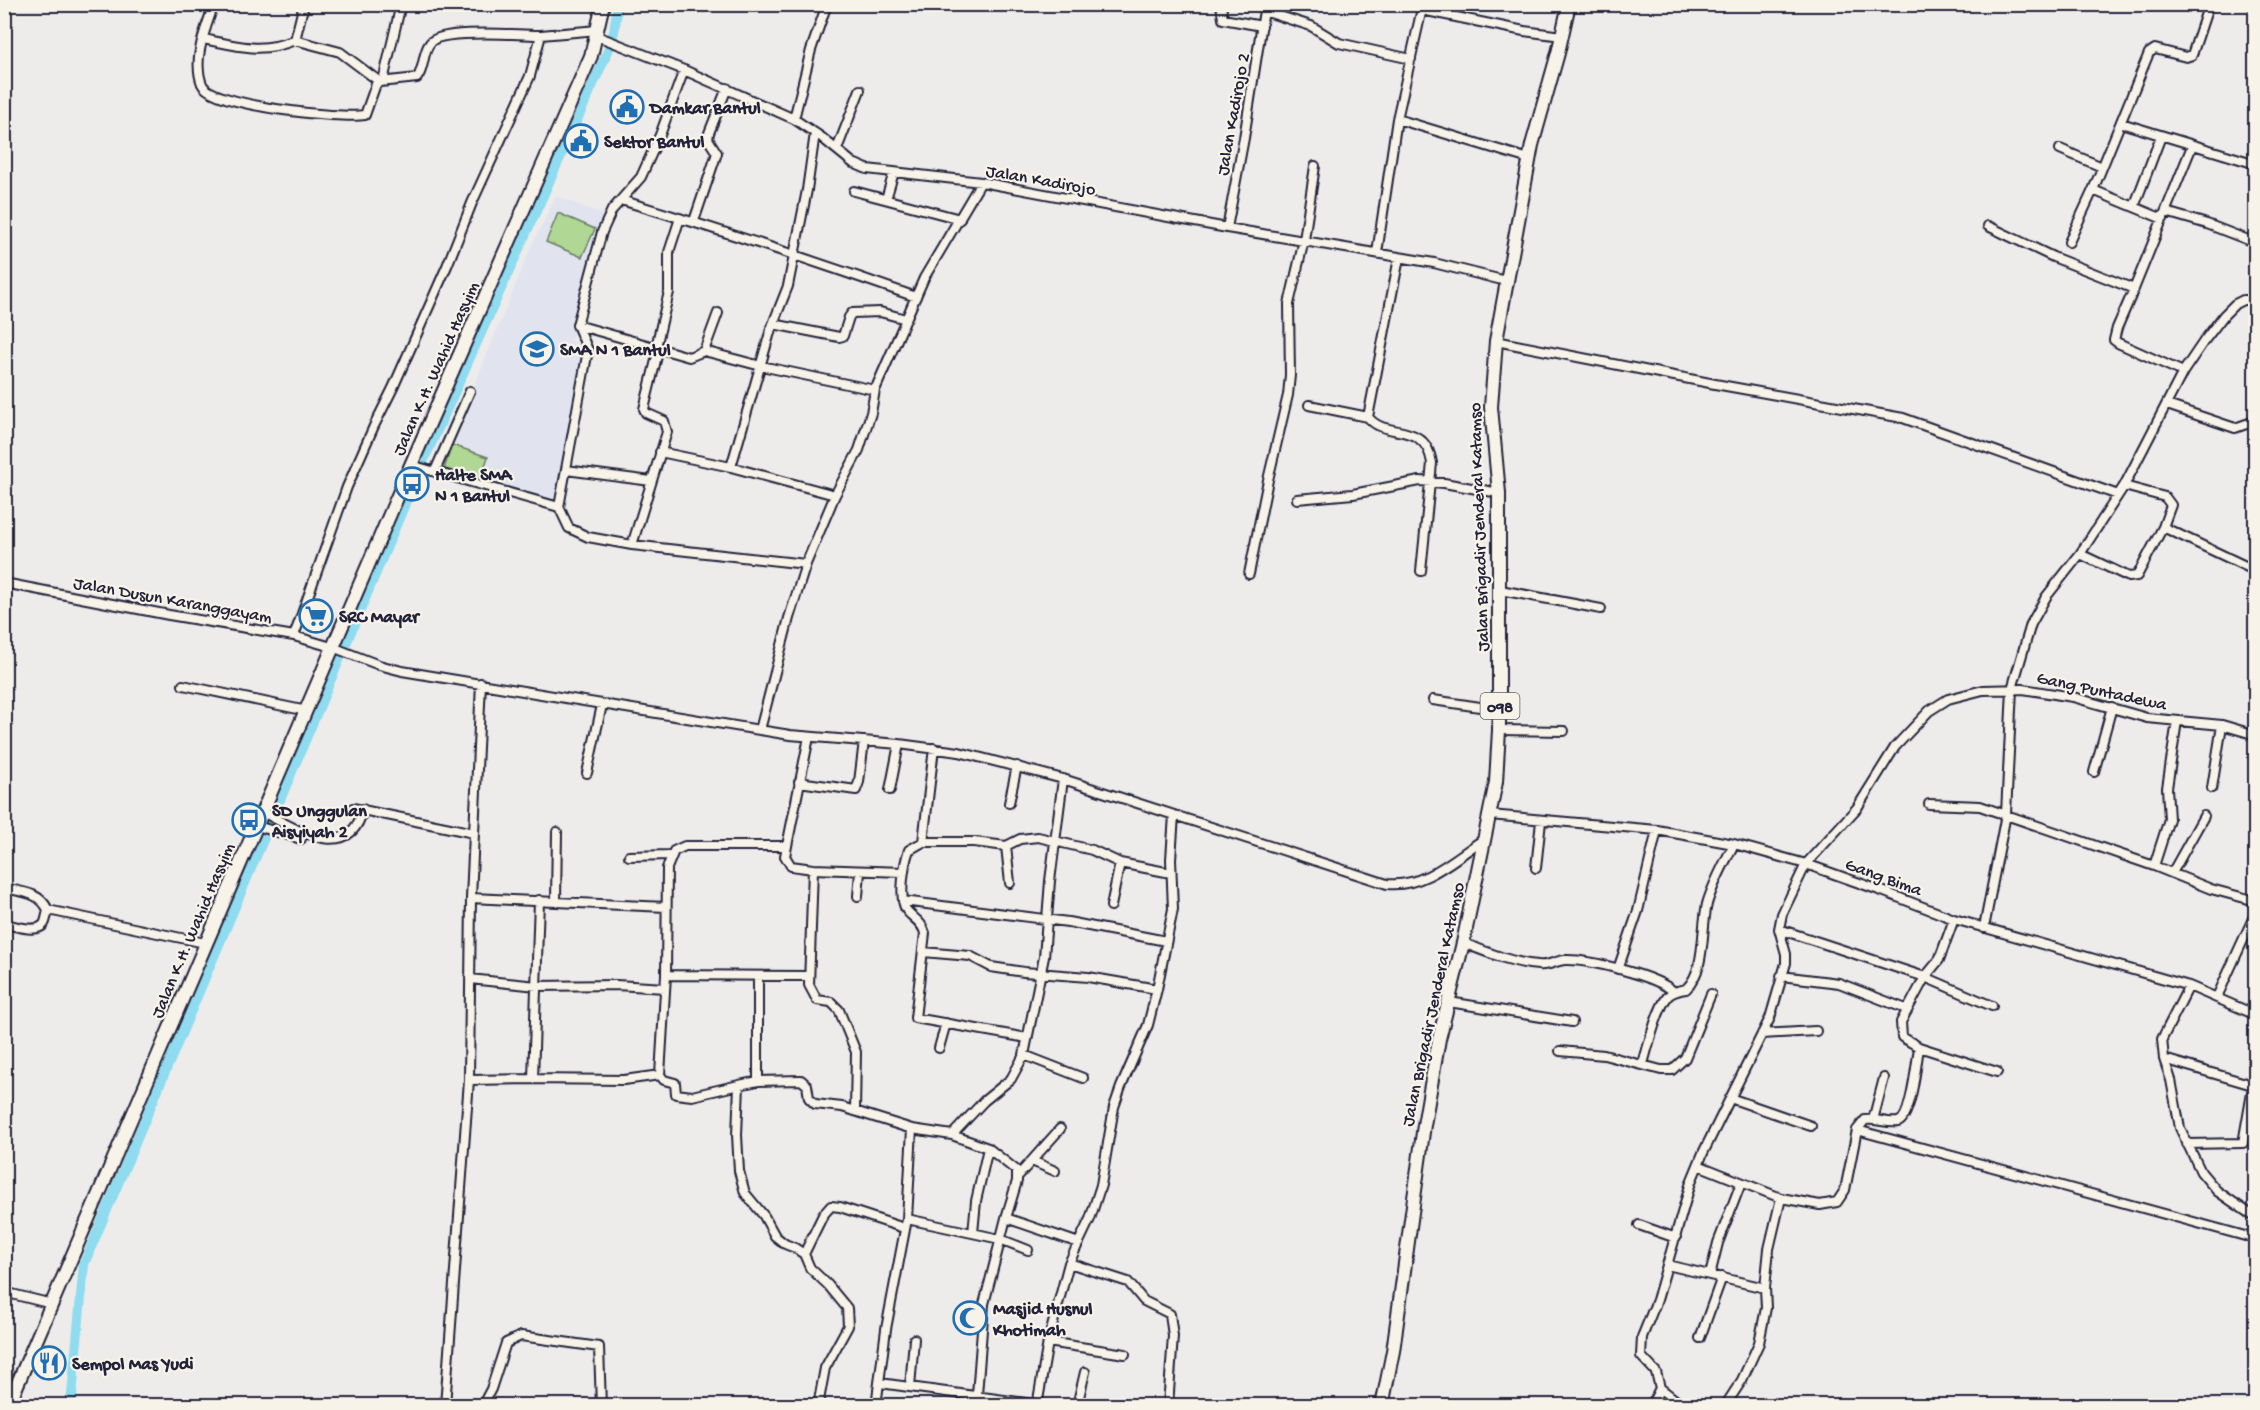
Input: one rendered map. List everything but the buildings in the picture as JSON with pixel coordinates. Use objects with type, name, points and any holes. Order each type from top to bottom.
[{"type":"main road","name":"Jalan K.H. Wahid Hasyim","points":[[8,1406],[205,943],[268,814],[307,711],[338,649],[413,466],[591,56],[598,34],[603,4]]},
{"type":"main road","name":"Jalan Brigadir Jenderal Katamso","points":[[1383,1406],[1439,1039],[1463,944],[1496,782],[1500,710],[1499,493],[1491,407],[1496,341],[1529,159],[1569,4]]},
{"type":"street","points":[[214,4],[199,64],[204,88],[210,93],[235,102],[301,112],[363,116],[367,112],[375,86],[381,82],[417,78],[426,49],[432,40],[438,37],[465,34],[598,34]]},
{"type":"street","points":[[295,40],[304,4]]},
{"type":"street","points":[[381,82],[401,4]]},
{"type":"street","points":[[794,119],[811,50],[827,4]]},
{"type":"street","points":[[1221,4],[1223,20],[1262,26]]},
{"type":"street","points":[[2069,242],[2093,190],[2149,53],[2155,50],[2186,57],[2192,55],[2210,4]]},
{"type":"street","points":[[2249,4],[2256,7]]},
{"type":"street","points":[[1377,253],[1397,119],[1423,7],[1524,31],[1562,36]]},
{"type":"street","points":[[1265,8],[1311,26],[1339,44],[1411,59]]},
{"type":"street","name":"Jalan Kadirojo 2","points":[[1227,228],[1265,8]]},
{"type":"street","name":"Jalan Kadirojo","points":[[598,34],[794,119],[859,167],[981,182],[1453,267],[1506,281]]},
{"type":"street","points":[[294,636],[347,487],[398,378],[472,203],[530,76],[541,35]]},
{"type":"street","points":[[204,39],[261,49],[281,46],[295,40],[340,52],[381,82]]},
{"type":"street","points":[[684,70],[641,177],[612,210],[602,232],[576,324],[588,350],[559,507],[566,524],[579,534],[632,545],[806,564]]},
{"type":"street","points":[[694,221],[717,153],[708,139],[709,133],[727,88]]},
{"type":"street","points":[[837,149],[860,90]]},
{"type":"street","points":[[1397,119],[1529,159]]},
{"type":"street","points":[[2121,123],[2256,164]]},
{"type":"street","points":[[731,467],[760,366],[788,286],[807,190],[815,133]]},
{"type":"street","points":[[2134,207],[2161,136]]},
{"type":"street","points":[[2183,372],[2118,343],[2114,339],[2192,146]]},
{"type":"street","points":[[2060,149],[2102,167]]},
{"type":"street","points":[[1249,574],[1288,395],[1289,304],[1304,240],[1315,165]]},
{"type":"street","points":[[886,200],[894,172]]},
{"type":"street","points":[[760,730],[789,618],[806,564],[835,495],[859,450],[871,412],[875,390],[928,270],[981,182]]},
{"type":"street","points":[[2093,190],[2134,207],[2164,216],[2207,224],[2256,243]]},
{"type":"street","points":[[854,191],[960,219]]},
{"type":"street","points":[[621,200],[694,221],[916,297]]},
{"type":"street","points":[[632,545],[667,432],[666,424],[661,418],[646,413],[644,409],[669,292],[669,252],[680,218]]},
{"type":"street","points":[[1988,226],[2053,257],[2134,289]]},
{"type":"street","points":[[1368,417],[1399,258]]},
{"type":"street","points":[[1984,928],[2006,814],[2012,689],[2025,641],[2039,609],[2056,583],[2080,554],[2124,486],[2183,372],[2224,315],[2242,300],[2256,300]]},
{"type":"street","points":[[774,324],[839,337],[843,336],[849,315],[855,312],[884,312],[906,320]]},
{"type":"street","points":[[704,351],[718,313]]},
{"type":"street","points":[[576,324],[689,357],[704,351],[760,366],[875,390]]},
{"type":"street","points":[[1496,341],[1903,418],[2118,495]]},
{"type":"street","points":[[433,470],[470,391]]},
{"type":"street","points":[[1309,405],[1368,417],[1376,424],[1416,436],[1422,441],[1430,454],[1430,481],[1421,571]]},
{"type":"street","points":[[2167,405],[2235,428],[2252,423],[2256,417]]},
{"type":"street","points":[[660,452],[731,467],[835,495]]},
{"type":"street","points":[[413,466],[559,507]]},
{"type":"street","points":[[566,470],[651,480]]},
{"type":"street","points":[[1297,499],[1353,494],[1420,481],[1499,493]]},
{"type":"street","points":[[2080,554],[2129,577],[2137,576],[2163,527],[2171,505],[2165,497],[2124,486]]},
{"type":"street","points":[[2163,527],[2256,571]]},
{"type":"street","name":"Jalan Dusun Karanggayam","points":[[4,583],[294,636],[402,671],[760,730],[809,737],[934,748],[1017,766],[1376,882],[1396,885],[1421,880],[1485,838]]},
{"type":"street","points":[[1500,590],[1601,609]]},
{"type":"street","points":[[445,1406],[469,1080],[471,898],[481,683]]},
{"type":"street","points":[[183,685],[307,711]]},
{"type":"street","name":"Gang Puntadewa","points":[[1779,929],[1782,914],[1806,864],[1857,808],[1895,747],[1929,711],[1948,699],[1973,692],[2012,689],[2061,694],[2147,718],[2222,725],[2256,735]]},
{"type":"street","points":[[1433,700],[1500,710]]},
{"type":"street","points":[[587,773],[602,705]]},
{"type":"street","points":[[2094,772],[2112,707]]},
{"type":"street","points":[[2154,866],[2169,819],[2167,788],[2177,721]]},
{"type":"street","points":[[2212,788],[2222,725]]},
{"type":"street","points":[[1499,730],[1564,731]]},
{"type":"street","points":[[809,737],[785,859],[791,866],[813,869],[904,872]]},
{"type":"street","points":[[799,782],[856,790],[864,741]]},
{"type":"street","points":[[890,790],[899,744]]},
{"type":"street","points":[[922,842],[934,748]]},
{"type":"street","points":[[1009,803],[1017,766]]},
{"type":"street","points":[[952,1135],[984,1101],[1011,1079],[1024,1054],[1044,957],[1062,779]]},
{"type":"street","points":[[1929,804],[1980,806],[2154,866],[2211,889],[2256,901]]},
{"type":"street","points":[[353,807],[474,833]]},
{"type":"street","points":[[268,814],[301,831],[341,839],[353,832],[361,820],[363,809]]},
{"type":"street","points":[[880,1383],[1039,1405],[1048,1342],[1070,1263],[1097,1199],[1114,1107],[1120,1087],[1148,1025],[1157,989],[1173,909],[1171,873],[1174,815]]},
{"type":"street","name":"Gang Bima","points":[[1490,815],[1657,830],[1734,844],[1806,864],[1954,919],[2189,986],[2256,1015]]},
{"type":"street","points":[[2172,873],[2204,816]]},
{"type":"street","points":[[1536,868],[1541,821]]},
{"type":"street","points":[[262,827],[301,839]]},
{"type":"street","points":[[1618,969],[1638,910],[1657,830]]},
{"type":"street","points":[[556,901],[557,832]]},
{"type":"street","points":[[1027,1038],[914,1017],[924,929],[907,911],[903,901],[904,872],[909,850],[922,842],[974,842],[1006,846],[1026,838],[1038,837],[1092,850],[1120,863],[1171,873]]},
{"type":"street","points":[[1643,1064],[1650,1038],[1668,997],[1674,992],[1686,989],[1692,980],[1702,951],[1709,898],[1734,844]]},
{"type":"street","points":[[786,846],[685,846],[676,848],[671,855],[667,875],[666,975],[660,1075],[664,1080],[675,1083],[676,1094],[681,1096],[705,1094],[758,1081],[801,1080],[807,1085],[809,1098],[813,1103],[842,1107],[912,1129],[952,1135],[988,1148],[1016,1169],[1018,1176]]},
{"type":"street","points":[[1006,846],[1010,883]]},
{"type":"street","points":[[629,856],[671,855]]},
{"type":"street","points":[[1111,906],[1120,863]]},
{"type":"street","points":[[813,869],[808,976],[815,999],[820,1002],[831,1002],[839,1010],[856,1052],[855,1111]]},
{"type":"street","points":[[858,896],[860,872]]},
{"type":"street","points":[[4,888],[38,896],[48,910],[44,924],[39,928],[4,924]]},
{"type":"street","points":[[471,898],[666,907]]},
{"type":"street","points":[[533,1079],[538,900]]},
{"type":"street","points":[[903,901],[1068,922],[1166,941]]},
{"type":"street","points":[[48,910],[205,943]]},
{"type":"street","points":[[2217,997],[2256,912]]},
{"type":"street","points":[[1954,919],[1939,960],[1925,977],[1906,1009],[1901,1022],[1901,1032],[1906,1041],[1919,1047],[1997,1072]]},
{"type":"street","points":[[1683,1406],[1660,1388],[1656,1372],[1640,1352],[1642,1337],[1657,1300],[1691,1182],[1770,1018],[1786,963],[1786,954],[1779,929]]},
{"type":"street","points":[[1779,929],[1925,977],[1992,1006]]},
{"type":"street","points":[[1463,944],[1540,966],[1565,960],[1618,969],[1666,984],[1674,992]]},
{"type":"street","points":[[923,952],[970,956],[992,966],[1088,977],[1157,989]]},
{"type":"street","points":[[666,975],[808,976]]},
{"type":"street","points":[[758,976],[758,1081]]},
{"type":"street","points":[[1781,976],[1839,983],[1906,1009]]},
{"type":"street","points":[[470,979],[537,986],[622,985],[665,988]]},
{"type":"street","points":[[2189,986],[2162,1039],[2177,1118],[2187,1144],[2208,1182],[2232,1203],[2256,1218]]},
{"type":"street","points":[[1560,1051],[1604,1055],[1664,1071],[1672,1070],[1685,1058],[1712,994]]},
{"type":"street","points":[[1449,1002],[1572,1022]]},
{"type":"street","points":[[939,1048],[946,1023]]},
{"type":"street","points":[[1762,1034],[1816,1030]]},
{"type":"street","points":[[1698,1165],[1781,1198],[1820,1205],[1837,1202],[1845,1190],[1857,1130],[1862,1122],[1873,1119],[1898,1122],[1904,1118],[1919,1047]]},
{"type":"street","points":[[1024,1054],[1083,1078]]},
{"type":"street","points":[[2164,1059],[2254,1086],[2243,1143],[2187,1144]]},
{"type":"street","points":[[469,1080],[624,1080],[660,1075]]},
{"type":"street","points":[[1873,1119],[1884,1078]]},
{"type":"street","points":[[739,1085],[737,1136],[739,1171],[745,1192],[764,1216],[775,1236],[784,1244],[804,1254],[810,1268],[845,1304],[849,1313],[846,1330],[825,1368],[819,1406]]},
{"type":"street","points":[[1730,1098],[1811,1126]]},
{"type":"street","points":[[876,1406],[886,1329],[907,1219],[912,1129]]},
{"type":"street","points":[[977,1395],[984,1304],[1018,1176],[1060,1129]]},
{"type":"street","points":[[1857,1130],[2256,1239]]},
{"type":"street","points":[[973,1233],[976,1201],[988,1148]]},
{"type":"street","points":[[1032,1161],[1055,1171]]},
{"type":"street","points":[[1710,1275],[1718,1243],[1741,1183]]},
{"type":"street","points":[[1725,1406],[1742,1380],[1759,1343],[1766,1308],[1765,1288],[1769,1249],[1781,1198]]},
{"type":"street","points":[[804,1254],[822,1215],[831,1206],[904,1228]]},
{"type":"street","points":[[1006,1218],[1079,1243]]},
{"type":"street","points":[[907,1219],[1000,1239],[1028,1250]]},
{"type":"street","points":[[1639,1225],[1676,1238]]},
{"type":"street","points":[[1070,1263],[1128,1281],[1144,1301],[1170,1314],[1173,1336],[1168,1406]]},
{"type":"street","points":[[1666,1265],[1765,1288]]},
{"type":"street","points":[[1700,1338],[1722,1277]]},
{"type":"street","points":[[4,1292],[52,1304]]},
{"type":"street","points":[[482,1406],[491,1389],[506,1343],[521,1336],[599,1347],[601,1406]]},
{"type":"street","points":[[910,1387],[914,1339]]},
{"type":"street","points":[[1048,1342],[1125,1354]]},
{"type":"street","points":[[1077,1406],[1085,1372]]},
{"type":"street","points":[[1651,1406],[1660,1388]]},
{"type":"shaded area","name":"SMA N 1 Bantul","points":[[556,196],[605,215],[571,340],[584,346],[585,351],[557,504],[441,467],[530,249]]},
{"type":"green space","points":[[558,213],[595,229],[582,257],[546,242]]},
{"type":"green space","points":[[452,445],[488,457],[480,480],[444,469]]},
{"type":"waterway","points":[[71,1406],[84,1264],[418,473],[608,51],[614,32],[618,4]]},
{"type":"place","name":"Damkar Bantul","points":[[627,107]]},
{"type":"place","name":"Sektor Bantul","points":[[581,141]]},
{"type":"place","name":"SMA N 1 Bantul","points":[[537,349]]},
{"type":"place","name":"Halte SMA N 1 Bantul","points":[[412,484]]},
{"type":"place","name":"SRC Mayar","points":[[316,616]]},
{"type":"place","name":"SD Unggulan Aisyiyah 2","points":[[249,820]]},
{"type":"place","name":"Masjid Husnul Khotimah","points":[[970,1318]]},
{"type":"place","name":"Sempol Mas Yudi","points":[[49,1363]]}]
